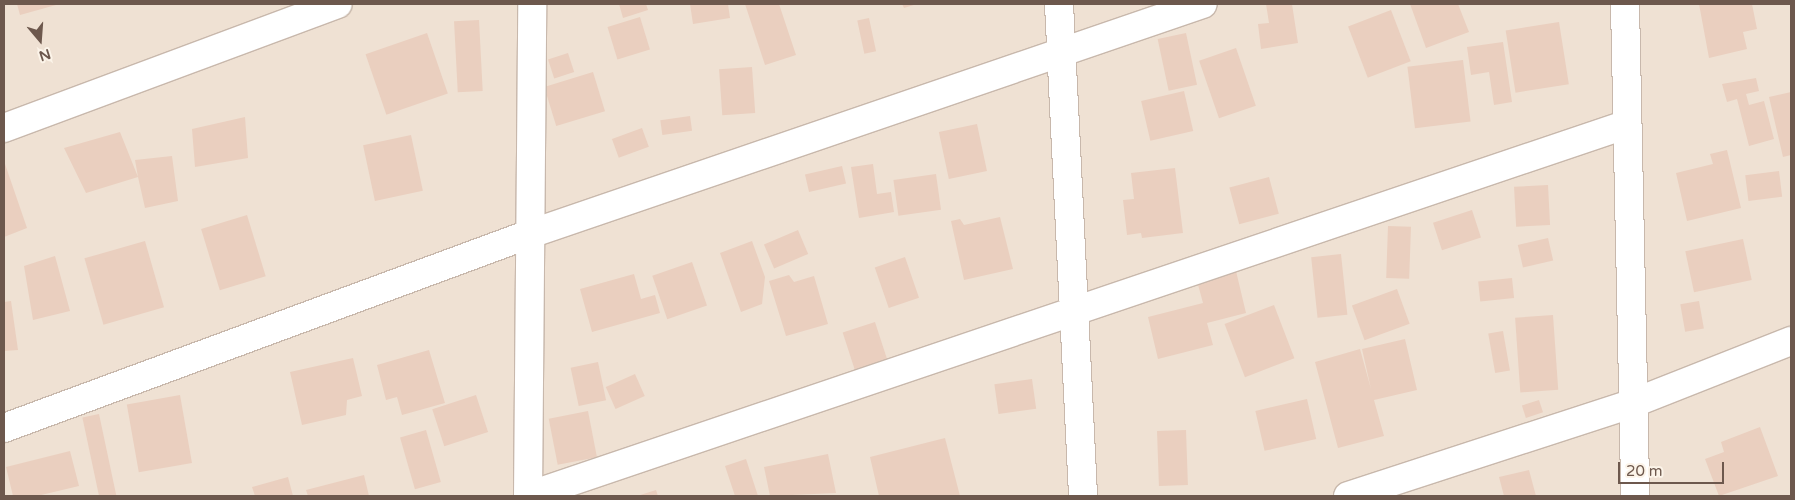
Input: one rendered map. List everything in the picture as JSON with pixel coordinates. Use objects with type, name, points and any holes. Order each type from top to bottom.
[{"type":"street","points":[[4,128],[338,4]]},
{"type":"street","points":[[532,4],[527,235],[528,496],[1625,125]]},
{"type":"street","points":[[1059,4],[1058,56],[1083,496]]},
{"type":"street","points":[[4,428],[527,235],[1058,56],[1203,4]]},
{"type":"street","points":[[1625,4],[1625,125],[1631,404],[1635,496]]},
{"type":"street","points":[[1348,496],[1631,404],[1791,341]]},
{"type":"shaded area","points":[[4,4],[1791,4],[1791,496],[4,496]]},
{"type":"building","points":[[17,4],[56,4],[56,5],[20,15]]},
{"type":"building","points":[[619,4],[646,4],[648,10],[623,18]]},
{"type":"building","points":[[690,4],[728,4],[730,18],[693,24]]},
{"type":"building","points":[[745,4],[779,4],[796,55],[765,65]]},
{"type":"building","points":[[902,4],[917,4],[904,8]]},
{"type":"building","points":[[1266,4],[1292,4],[1298,43],[1261,49],[1258,24],[1269,23]]},
{"type":"building","points":[[1410,4],[1458,4],[1469,32],[1426,48]]},
{"type":"building","points":[[1699,4],[1752,4],[1757,29],[1743,32],[1747,49],[1709,58]]},
{"type":"building","points":[[1391,10],[1411,61],[1368,78],[1348,26]]},
{"type":"building","points":[[640,17],[650,50],[617,59],[607,27]]},
{"type":"building","points":[[869,18],[876,51],[864,54],[857,20]]},
{"type":"building","points":[[479,20],[483,91],[458,92],[454,21]]},
{"type":"building","points":[[1559,22],[1569,84],[1516,93],[1506,30]]},
{"type":"building","points":[[427,33],[448,94],[386,115],[366,54]]},
{"type":"building","points":[[1186,33],[1197,85],[1169,91],[1158,39]]},
{"type":"building","points":[[1503,42],[1512,102],[1494,105],[1489,72],[1471,75],[1467,47]]},
{"type":"building","points":[[1236,48],[1256,106],[1219,118],[1199,61]]},
{"type":"building","points":[[568,53],[574,72],[554,79],[548,59]]},
{"type":"building","points":[[1463,60],[1471,122],[1415,128],[1407,67]]},
{"type":"building","points":[[752,67],[755,113],[722,115],[719,69]]},
{"type":"building","points":[[593,72],[605,111],[556,126],[544,87]]},
{"type":"building","points":[[1756,78],[1759,91],[1746,94],[1749,105],[1764,101],[1774,139],[1749,146],[1737,99],[1727,102],[1722,84]]},
{"type":"building","points":[[1184,91],[1193,131],[1150,141],[1141,101]]},
{"type":"building","points":[[1791,92],[1791,155],[1783,157],[1769,97]]},
{"type":"building","points":[[690,116],[692,131],[662,135],[660,120]]},
{"type":"building","points":[[245,117],[248,158],[195,167],[192,129]]},
{"type":"building","points":[[977,124],[987,171],[949,179],[939,132]]},
{"type":"building","points":[[642,128],[649,147],[619,158],[612,139]]},
{"type":"building","points":[[120,132],[138,177],[86,193],[64,148]]},
{"type":"building","points":[[411,135],[423,191],[375,201],[363,145]]},
{"type":"building","points":[[1727,150],[1741,208],[1687,221],[1676,173],[1713,164],[1710,154]]},
{"type":"building","points":[[172,156],[178,201],[145,208],[135,160]]},
{"type":"building","points":[[4,161],[27,228],[4,237]]},
{"type":"building","points":[[873,164],[877,194],[891,192],[894,212],[859,218],[851,167]]},
{"type":"building","points":[[842,166],[846,184],[809,192],[805,175]]},
{"type":"building","points":[[1175,168],[1183,233],[1142,238],[1141,233],[1127,235],[1123,200],[1134,199],[1131,173]]},
{"type":"building","points":[[1779,171],[1782,197],[1748,201],[1745,175]]},
{"type":"building","points":[[936,174],[941,210],[898,216],[893,180]]},
{"type":"building","points":[[1269,177],[1279,214],[1239,224],[1229,188]]},
{"type":"building","points":[[1548,185],[1550,225],[1516,227],[1514,187]]},
{"type":"building","points":[[1472,210],[1481,238],[1442,250],[1433,223]]},
{"type":"building","points":[[247,215],[266,276],[220,290],[201,229]]},
{"type":"building","points":[[1000,217],[1013,269],[964,280],[951,221],[960,219],[964,225]]},
{"type":"building","points":[[1388,226],[1411,227],[1409,279],[1386,278]]},
{"type":"building","points":[[798,230],[808,254],[774,268],[764,244]]},
{"type":"building","points":[[1548,238],[1553,260],[1523,267],[1518,245]]},
{"type":"building","points":[[1743,239],[1752,280],[1694,292],[1685,251]]},
{"type":"building","points":[[145,241],[164,307],[103,325],[84,258]]},
{"type":"building","points":[[752,241],[765,277],[762,304],[741,312],[720,253]]},
{"type":"building","points":[[1341,254],[1347,315],[1318,318],[1311,257]]},
{"type":"building","points":[[55,256],[70,311],[33,320],[24,266]]},
{"type":"building","points":[[905,257],[919,298],[889,308],[875,267]]},
{"type":"building","points":[[692,262],[707,305],[667,319],[652,276]]},
{"type":"building","points":[[1236,271],[1246,313],[1207,323],[1213,345],[1158,359],[1148,317],[1203,303],[1197,281]]},
{"type":"building","points":[[634,274],[641,299],[655,295],[660,313],[592,332],[580,289]]},
{"type":"building","points":[[789,275],[794,282],[814,276],[828,324],[786,336],[769,281]]},
{"type":"building","points":[[1512,278],[1514,298],[1480,301],[1478,282]]},
{"type":"building","points":[[1397,289],[1410,324],[1365,340],[1352,305]]},
{"type":"building","points":[[11,301],[18,350],[4,351],[4,302]]},
{"type":"building","points":[[1699,301],[1704,329],[1685,332],[1680,304]]},
{"type":"building","points":[[1274,305],[1294,358],[1245,377],[1225,324]]},
{"type":"building","points":[[1553,315],[1558,390],[1520,392],[1515,318]]},
{"type":"building","points":[[875,322],[888,361],[855,371],[843,333]]},
{"type":"building","points":[[1503,331],[1510,370],[1495,373],[1488,334]]},
{"type":"building","points":[[1405,339],[1417,390],[1374,400],[1384,436],[1338,448],[1315,362],[1360,349],[1371,389],[1362,349]]},
{"type":"building","points":[[429,350],[445,403],[402,415],[397,397],[386,400],[377,365]]},
{"type":"building","points":[[353,358],[362,396],[347,400],[346,415],[302,425],[290,372]]},
{"type":"building","points":[[598,362],[606,400],[579,406],[571,368]]},
{"type":"building","points":[[635,374],[645,396],[616,409],[606,387]]},
{"type":"building","points":[[1032,379],[1036,409],[999,414],[994,384]]},
{"type":"building","points":[[180,395],[192,463],[139,472],[127,404]]},
{"type":"building","points":[[476,395],[488,432],[444,446],[432,409]]},
{"type":"building","points":[[1307,399],[1316,439],[1265,451],[1255,411]]},
{"type":"building","points":[[1539,400],[1543,412],[1526,418],[1522,406]]},
{"type":"building","points":[[588,411],[597,457],[558,465],[549,419]]},
{"type":"building","points":[[99,414],[116,496],[99,496],[82,418]]},
{"type":"building","points":[[1760,427],[1778,476],[1719,496],[1705,459],[1724,452],[1721,442]]},
{"type":"building","points":[[426,430],[441,482],[415,489],[400,437]]},
{"type":"building","points":[[1186,430],[1188,485],[1159,486],[1157,431]]},
{"type":"building","points":[[945,438],[960,496],[879,496],[870,457]]},
{"type":"building","points":[[70,451],[79,486],[37,496],[13,496],[6,467]]},
{"type":"building","points":[[828,454],[836,493],[770,496],[764,467]]},
{"type":"building","points":[[746,459],[758,496],[735,496],[725,466]]},
{"type":"building","points":[[1529,470],[1536,496],[1504,496],[1499,477]]},
{"type":"building","points":[[364,475],[369,496],[308,496],[306,490]]},
{"type":"building","points":[[288,477],[293,496],[255,496],[252,487]]},
{"type":"building","points":[[656,490],[658,496],[637,496]]}]
